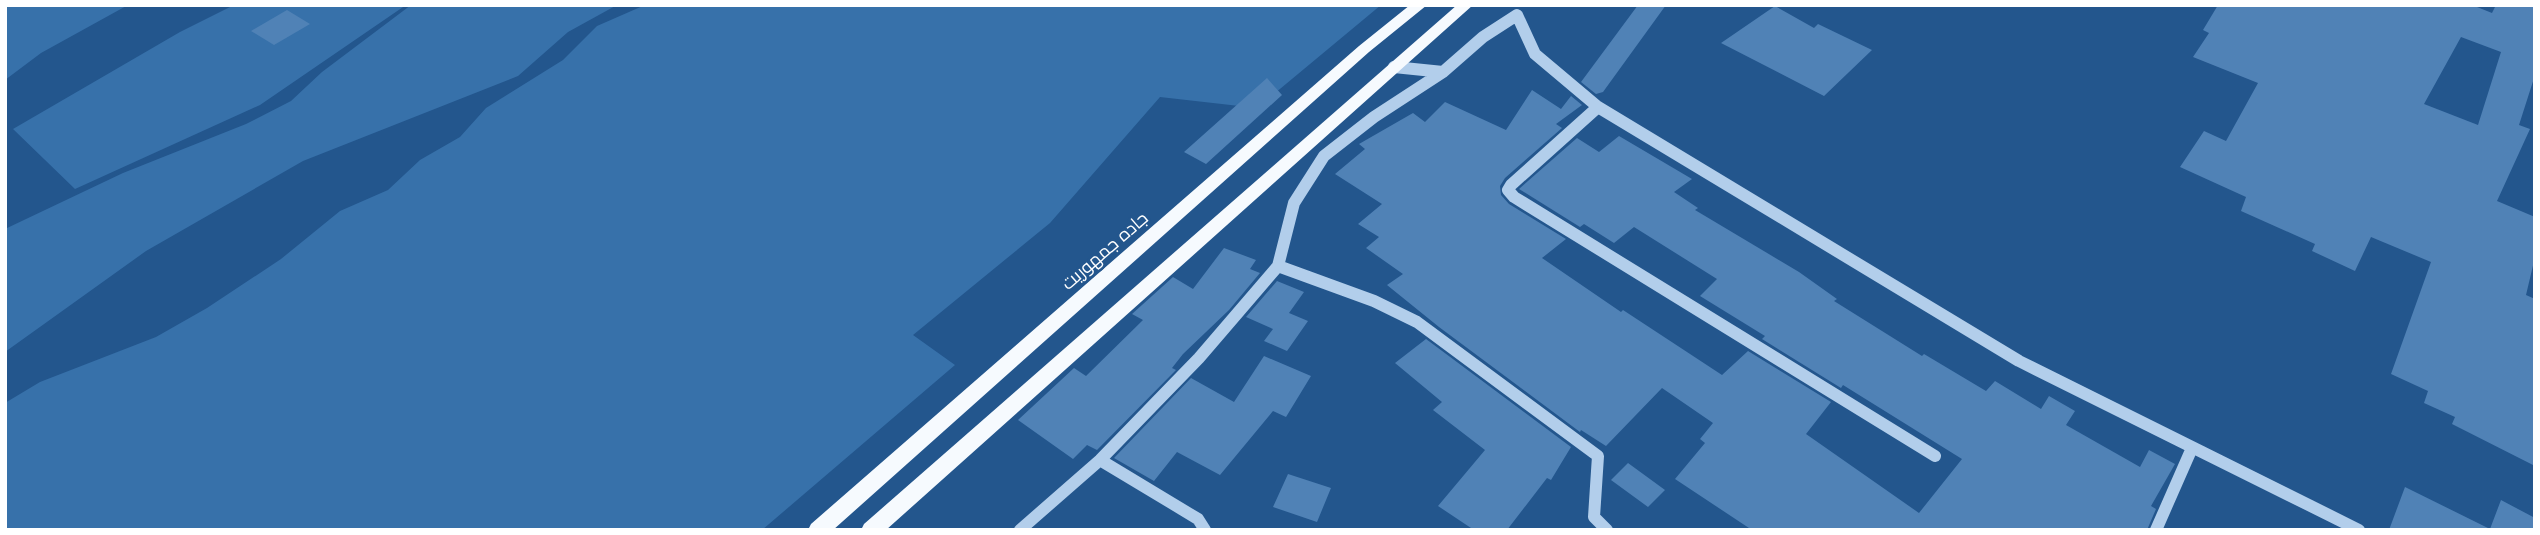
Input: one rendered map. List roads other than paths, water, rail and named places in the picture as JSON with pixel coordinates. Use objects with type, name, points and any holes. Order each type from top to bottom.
[{"type":"main road","name":"جاده جمهوریت","points":[[818,530],[1364,49],[1420,5]]},
{"type":"main road","points":[[871,530],[1466,5]]},
{"type":"street","points":[[1020,530],[1100,460],[1199,358],[1278,266],[1294,203],[1324,156],[1374,117],[1443,72],[1483,37],[1517,15],[1535,54],[1598,107],[2019,361],[2359,530]]},
{"type":"street","points":[[1394,67],[1443,72]]},
{"type":"street","points":[[1598,107],[1511,185],[1508,190],[1514,197],[1935,456]]},
{"type":"street","points":[[1278,266],[1374,301],[1417,322],[1598,456],[1594,517],[1606,530]]},
{"type":"street","points":[[2156,530],[2192,448]]},
{"type":"street","points":[[1100,460],[1198,519],[1205,530]]}]
